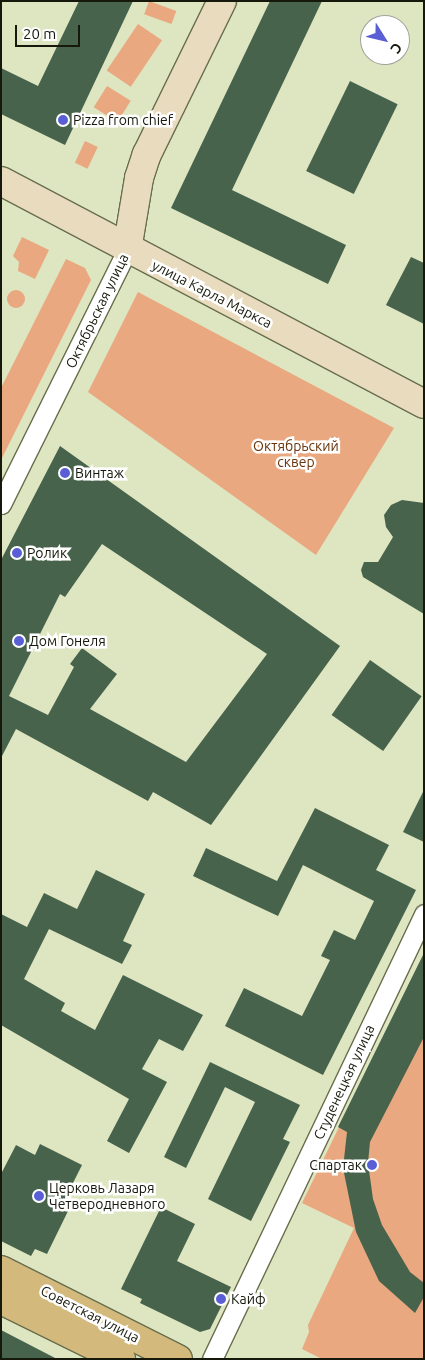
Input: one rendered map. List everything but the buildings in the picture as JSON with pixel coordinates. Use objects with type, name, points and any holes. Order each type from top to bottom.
[{"type":"main road","name":"Октябрьская улица","points":[[127,250],[139,178],[147,154],[222,1]]},
{"type":"main road","name":"улица Карла Маркса","points":[[1,181],[127,250],[424,404]]},
{"type":"main road","name":"Советская улица","points":[[1,1270],[105,1347]]},
{"type":"main road","name":"Советская улица","points":[[1,1300],[105,1347],[178,1359]]},
{"type":"street","name":"Октябрьская улица","points":[[1,504],[127,250]]},
{"type":"street","name":"Студенецкая улица","points":[[212,1359],[424,914]]},
{"type":"green space","points":[[149,1],[176,11],[171,24],[144,14]]},
{"type":"green space","points":[[138,24],[162,40],[131,87],[107,70]]},
{"type":"green space","points":[[107,86],[131,101],[117,122],[94,107]]},
{"type":"green space","points":[[85,141],[98,147],[88,169],[75,163]]},
{"type":"green space","points":[[22,237],[49,250],[35,279],[18,271],[19,262],[13,256]]},
{"type":"green space","points":[[66,259],[85,268],[91,280],[1,460],[1,388]]},
{"type":"green space","points":[[12,290],[20,290],[25,295],[23,306],[12,308],[7,303],[7,295]]},
{"type":"green space","name":"Октябрьский сквер","points":[[138,292],[394,428],[316,555],[88,392]]},
{"type":"green space","name":"Спартак","points":[[424,953],[424,1359],[322,1359],[302,1349],[309,1332],[308,1325],[354,1228],[302,1203]]},
{"type":"place","name":"Pizza from chief","points":[[63,120]]},
{"type":"place","name":"Винтаж","points":[[65,473]]},
{"type":"place","name":"Ролик","points":[[17,553]]},
{"type":"place","name":"Дом Гонеля","points":[[19,641]]},
{"type":"place","name":"Спартак","points":[[372,1165]]},
{"type":"place","name":"Церковь Лазаря Четверодневного","points":[[39,1196]]},
{"type":"place","name":"Кайф","points":[[221,1299]]}]
